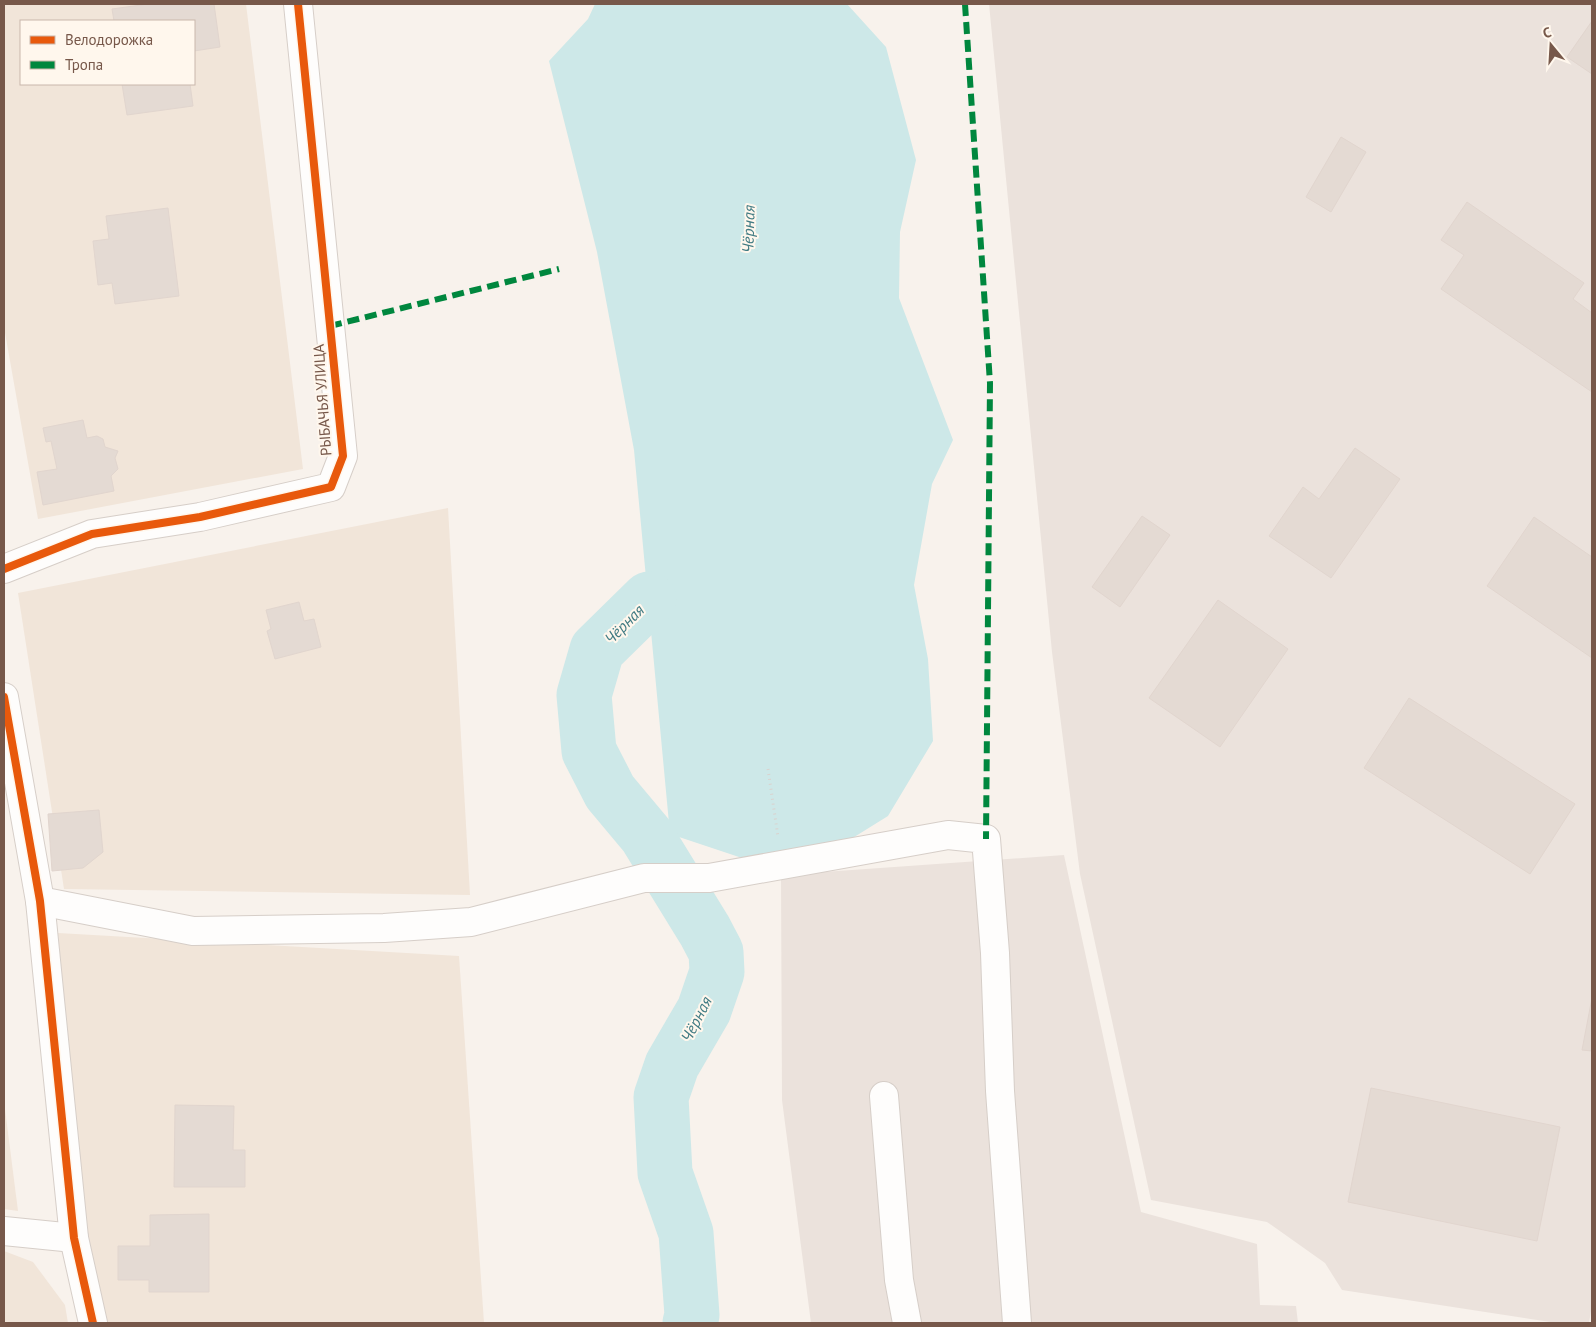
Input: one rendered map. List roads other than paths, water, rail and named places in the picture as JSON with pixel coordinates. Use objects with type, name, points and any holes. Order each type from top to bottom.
[{"type":"street","name":"РЫБАЧЬЯ УЛИЦА","points":[[4,569],[92,534],[200,517],[331,487],[343,456],[298,4]]},
{"type":"street","points":[[4,697],[40,901],[74,1238],[93,1323]]},
{"type":"street","points":[[40,901],[193,931],[384,928],[471,922],[644,878],[709,878],[948,835],[986,839],[995,953],[1000,1091],[1017,1323]]},
{"type":"street","points":[[884,1096],[899,1280],[907,1323]]},
{"type":"street","points":[[4,1231],[74,1238]]},
{"type":"water","points":[[595,4],[847,4],[886,47],[916,160],[900,232],[899,298],[953,440],[932,484],[914,585],[928,659],[933,741],[888,816],[851,839],[748,860],[670,834],[634,450],[597,252],[549,61],[588,19]]},
{"type":"waterway","name":"Чёрная","points":[[649,599],[597,650],[584,695],[589,751],[610,792],[646,835],[716,952],[717,972],[704,1010],[672,1065],[661,1097],[665,1173],[686,1233],[692,1315],[690,1323]]}]
